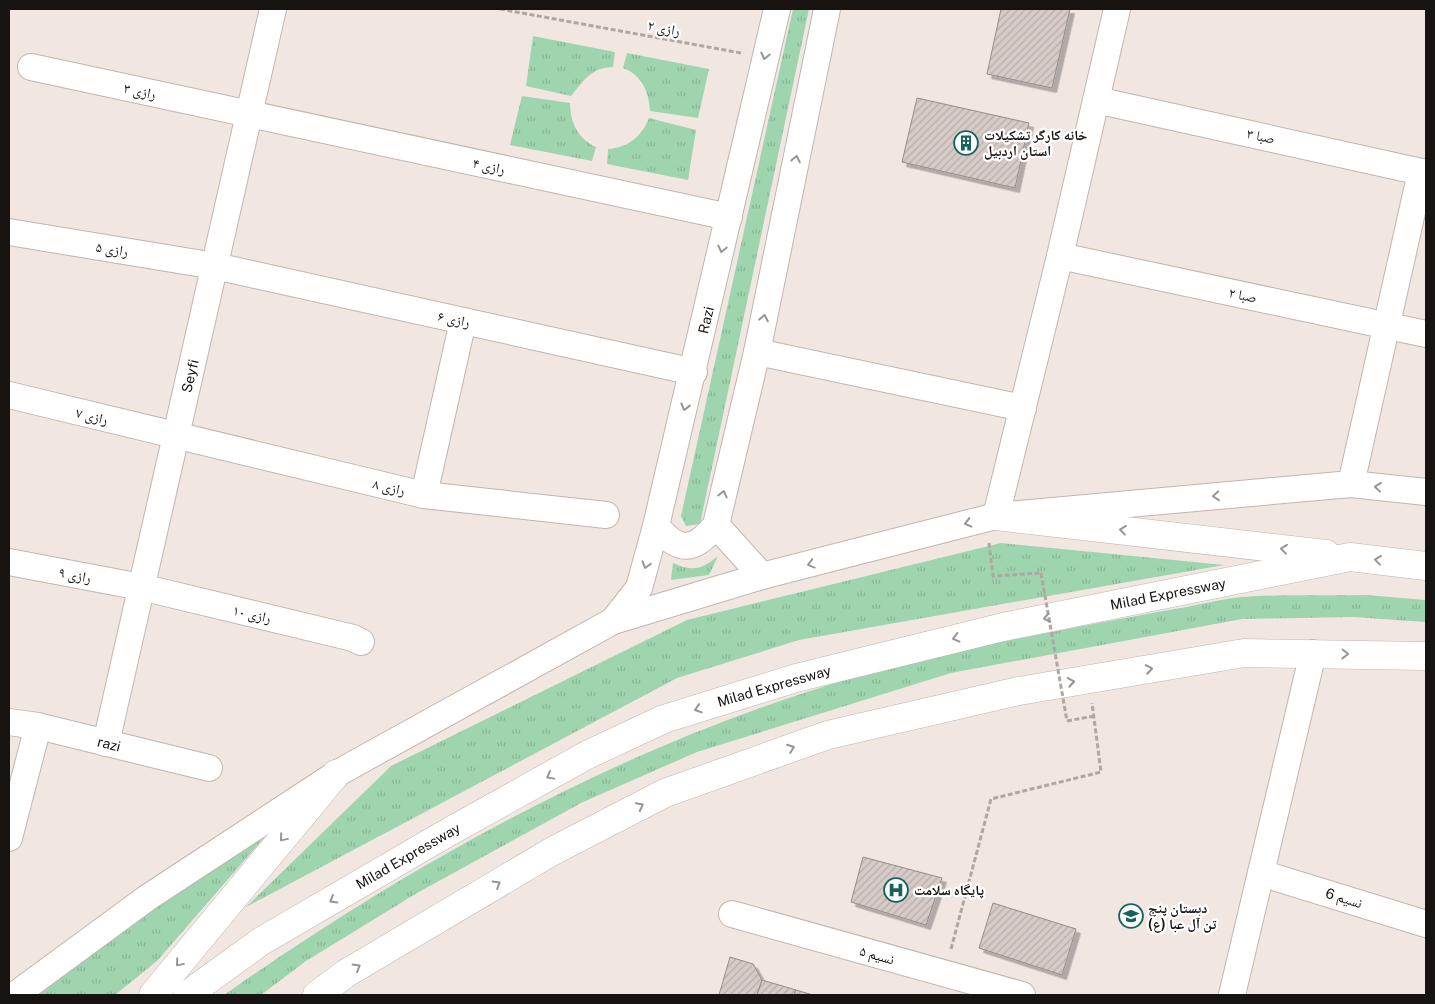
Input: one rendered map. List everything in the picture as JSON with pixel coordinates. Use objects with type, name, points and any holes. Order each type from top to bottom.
[{"type":"highway","points":[[991,517],[1350,557]]},
{"type":"highway","name":"Milad Expressway","points":[[187,995],[260,942],[447,833],[587,755],[664,719],[796,678],[1003,627],[1350,557],[1426,566]]},
{"type":"highway","points":[[317,995],[345,974],[551,852],[665,793],[828,735],[1019,691],[1244,652],[1426,656]]},
{"type":"highway","points":[[153,995],[336,774]]},
{"type":"street","name":"Seyfi","points":[[106,743],[273,9]]},
{"type":"street","name":"Razi","points":[[612,621],[639,588],[656,526],[694,372],[777,9]]},
{"type":"street","points":[[656,526],[668,540],[678,546],[690,547],[706,537],[716,525],[757,352],[827,9]]},
{"type":"street","points":[[991,517],[1022,408],[1060,256],[1117,9]]},
{"type":"street","name":"رازی ۳","points":[[31,68],[249,114]]},
{"type":"street","name":"صبا ۳","points":[[1096,100],[1424,172]]},
{"type":"street","name":"رازی ۴","points":[[249,114],[729,217]]},
{"type":"street","points":[[1351,484],[1424,172]]},
{"type":"street","name":"رازی ۵","points":[[9,232],[214,266]]},
{"type":"street","name":"صبا ۲","points":[[1060,256],[1426,334]]},
{"type":"street","name":"رازی ۶","points":[[214,266],[694,372]]},
{"type":"street","points":[[424,495],[462,321]]},
{"type":"street","points":[[757,352],[1022,408]]},
{"type":"street","name":"رازی ۷","points":[[9,395],[176,436]]},
{"type":"street","name":"رازی ۸","points":[[176,436],[424,495],[606,516]]},
{"type":"street","points":[[15,995],[147,898],[336,774],[612,621],[762,576],[991,517],[1351,484],[1426,492]]},
{"type":"street","points":[[716,525],[762,576]]},
{"type":"street","name":"رازی ۹","points":[[9,562],[141,588]]},
{"type":"street","name":"رازی ۱۰","points":[[141,588],[353,638],[361,642]]},
{"type":"street","points":[[1232,995],[1313,653]]},
{"type":"street","name":"razi","points":[[9,722],[38,726],[209,768]]},
{"type":"street","points":[[9,838],[38,726]]},
{"type":"street","name":"نسیم 6","points":[[1261,873],[1426,924]]},
{"type":"street","name":"نسیم ۵","points":[[732,914],[941,985],[1022,995]]},
{"type":"path","name":"رازی ۲","points":[[500,9],[765,58]]},
{"type":"path","points":[[991,517],[993,576],[1041,573],[1067,721],[1094,716]]},
{"type":"path","points":[[941,985],[991,799],[1101,772],[1089,679]]},
{"type":"green space","points":[[793,9],[809,9],[700,524],[686,526],[681,516]]},
{"type":"green space","points":[[533,36],[615,52],[613,67],[599,69],[594,72],[584,80],[571,96],[526,86]]},
{"type":"green space","points":[[627,53],[709,69],[698,118],[650,111],[648,97],[640,80],[630,71],[623,68]]},
{"type":"green space","points":[[522,96],[570,103],[573,123],[576,129],[584,139],[596,147],[592,161],[510,145]]},
{"type":"green space","points":[[649,118],[696,130],[688,180],[607,164],[608,149],[622,146],[633,140]]},
{"type":"green space","points":[[1001,543],[1224,565],[799,640],[677,678],[246,907],[391,766],[687,620]]},
{"type":"green space","points":[[718,556],[709,575],[671,580],[673,563],[686,568],[697,568]]},
{"type":"green space","points":[[1366,595],[1426,600],[1426,622],[1353,617],[1242,619],[951,673],[697,752],[583,802],[417,893],[306,961],[261,995],[224,995],[300,943],[378,894],[458,847],[540,803],[624,763],[710,727],[797,695],[885,669],[955,652],[1221,600],[1257,596]]},
{"type":"green space","points":[[282,817],[157,961],[115,995],[31,995]]},
{"type":"building","points":[[1001,9],[1070,9],[1052,88],[987,74]]},
{"type":"building","name":"خانه کارگر تشکیلات استان اردبیل","points":[[917,98],[1029,123],[1015,188],[902,162]]},
{"type":"building","name":"پایگاه سلامت","points":[[863,857],[942,878],[926,925],[851,902]]},
{"type":"building","points":[[993,903],[1076,929],[1062,975],[979,948]]},
{"type":"building","points":[[730,957],[753,964],[762,980],[757,995],[719,995]]},
{"type":"building","points":[[762,980],[796,990],[794,995],[757,995]]},
{"type":"building","points":[[796,990],[813,995],[794,995]]},
{"type":"place","name":"خانه کارگر تشکیلات استان اردبیل","points":[[966,143]]},
{"type":"place","name":"پایگاه سلامت","points":[[896,890]]},
{"type":"place","name":"دبستان پنج تن آل عبا (ع)","points":[[1131,916]]}]
